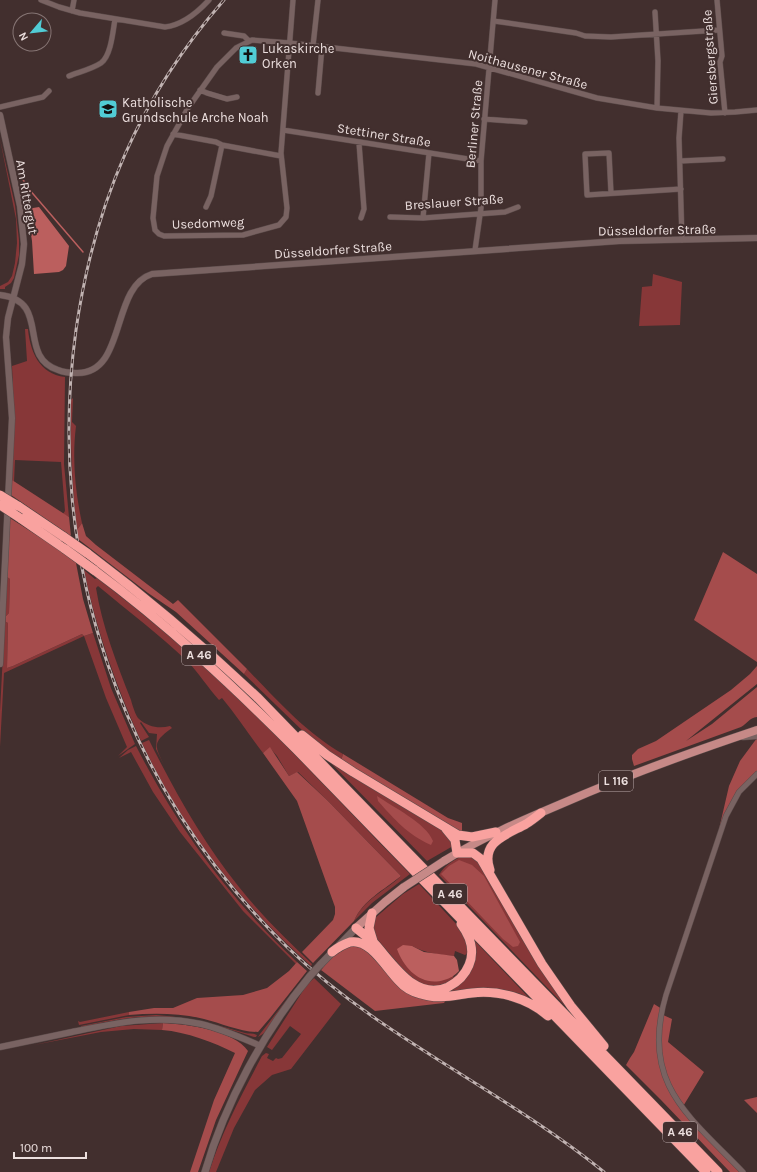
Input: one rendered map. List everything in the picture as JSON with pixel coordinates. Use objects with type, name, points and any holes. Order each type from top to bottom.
[{"type":"highway","name":"A 46","points":[[0,495],[87,553],[170,618],[257,697],[718,1172]]},
{"type":"highway","name":"A 46","points":[[0,505],[66,549],[94,570],[163,624],[229,683],[296,749],[706,1172]]},
{"type":"highway","points":[[257,697],[307,739],[341,764],[458,835],[465,837],[476,837],[496,832]]},
{"type":"highway","points":[[494,881],[488,859],[489,852],[493,844],[500,837],[541,813]]},
{"type":"highway","points":[[446,828],[455,840],[457,853],[468,852],[476,854],[484,863],[533,950],[556,986],[641,1092]]},
{"type":"highway","points":[[356,928],[402,975],[417,986],[428,990],[440,990],[448,987],[457,982],[464,975],[472,954],[470,942],[462,926],[436,894]]},
{"type":"highway","points":[[372,913],[369,928],[371,944],[405,987],[415,992],[437,997],[483,992],[515,997],[540,1010],[578,1040]]},
{"type":"highway","points":[[332,952],[344,944],[353,942],[371,944]]},
{"type":"main road","name":"L 116","points":[[205,1172],[225,1117],[261,1046],[310,976],[372,913],[404,888],[444,861],[496,832],[632,775],[757,730]]},
{"type":"street","points":[[41,0],[72,11],[159,27],[169,27],[180,23],[192,16],[209,0]]},
{"type":"street","points":[[72,11],[74,0]]},
{"type":"street","points":[[250,41],[240,46],[227,56],[200,90],[172,134],[281,156],[293,0]]},
{"type":"street","points":[[313,46],[318,0]]},
{"type":"street","name":"Berliner Straße","points":[[475,250],[481,214],[481,161],[496,0]]},
{"type":"street","name":"Giersbergstraße","points":[[717,0],[722,56],[720,62],[725,113]]},
{"type":"street","points":[[655,12],[658,75],[657,108]]},
{"type":"street","points":[[69,76],[103,61],[108,52],[115,19]]},
{"type":"street","points":[[494,21],[547,30],[576,33],[584,36],[611,37],[719,30]]},
{"type":"street","name":"Noithausener Straße","points":[[224,33],[241,35],[250,41],[257,40],[290,43],[456,62],[490,68],[597,98],[657,108],[681,111],[725,113],[757,110]]},
{"type":"street","points":[[318,93],[322,47]]},
{"type":"street","points":[[200,90],[227,99],[237,97]]},
{"type":"street","points":[[0,107],[42,97],[49,91]]},
{"type":"street","points":[[681,111],[680,189],[682,240]]},
{"type":"street","name":"Am Rittergut","points":[[0,115],[20,206],[24,232],[23,261],[13,298],[6,340],[12,418],[0,664]]},
{"type":"street","points":[[484,119],[525,122]]},
{"type":"street","name":"Stettiner Straße","points":[[283,130],[481,161]]},
{"type":"street","name":"Usedomweg","points":[[172,134],[157,176],[153,221],[155,230],[164,236],[239,235],[276,226],[284,220],[287,212],[281,156]]},
{"type":"street","points":[[359,143],[364,209],[361,218]]},
{"type":"street","points":[[206,207],[212,196],[222,145]]},
{"type":"street","points":[[423,218],[430,153]]},
{"type":"street","points":[[611,193],[609,153],[585,154],[587,194],[611,193],[680,189]]},
{"type":"street","points":[[680,161],[723,160]]},
{"type":"street","name":"Breslauer Straße","points":[[390,216],[423,218],[481,214],[505,212],[518,207]]},
{"type":"street","name":"Düsseldorfer Straße","points":[[13,298],[22,304],[30,315],[35,345],[50,367],[65,372],[82,373],[94,368],[105,359],[132,290],[139,282],[150,274],[618,241],[757,238]]},
{"type":"street","points":[[0,295],[13,298]]},
{"type":"street","points":[[730,739],[757,736]]},
{"type":"street","points":[[743,1172],[686,1112],[674,1095],[667,1081],[661,1062],[658,1045],[658,1031],[666,995],[724,820],[737,795],[745,784],[757,774]]},
{"type":"street","points":[[0,1047],[114,1023],[155,1019],[180,1021],[207,1026],[233,1034],[261,1046]]},
{"type":"shaded area","points":[[0,139],[15,205],[19,240],[19,255],[14,278],[11,283],[5,287],[5,289],[0,289],[0,286],[8,282],[12,276],[17,243],[16,219]]},
{"type":"shaded area","points":[[39,207],[69,246],[66,266],[59,272],[34,274],[32,241],[27,209]]},
{"type":"shaded area","points":[[653,274],[682,282],[680,325],[639,326],[642,287],[652,286]]},
{"type":"shaded area","points":[[25,329],[28,329],[34,353],[42,366],[56,375],[65,377],[64,464],[69,517],[63,514],[65,511],[61,462],[15,460],[14,482],[12,480],[14,417],[12,366],[27,361]]},
{"type":"shaded area","points":[[73,398],[72,422],[76,426],[74,451],[75,475],[82,523],[77,530],[71,449],[71,400]]},
{"type":"shaded area","points":[[12,480],[69,517],[71,536],[11,495]]},
{"type":"shaded area","points":[[10,518],[55,547],[76,563],[83,599],[93,633],[84,636],[82,634],[7,668],[8,623],[6,622],[6,616],[9,613],[10,579],[7,577]]},
{"type":"shaded area","points":[[82,523],[86,536],[96,545],[173,604],[178,600],[247,669],[244,674],[176,612],[148,593],[78,539],[77,530]]},
{"type":"shaded area","points":[[723,552],[757,574],[757,662],[694,620]]},
{"type":"shaded area","points":[[84,570],[95,579],[97,578],[145,616],[221,682],[293,753],[410,874],[372,903],[354,921],[369,901],[401,876],[298,772],[289,776],[277,756],[270,748],[263,753],[222,698],[219,700],[188,662],[98,586],[96,588],[106,631],[137,716],[142,722],[150,726],[170,726],[172,728],[161,737],[157,745],[157,749],[165,767],[156,749],[157,734],[149,733],[141,722],[140,723],[149,737],[141,741],[123,699],[94,614]]},
{"type":"shaded area","points":[[7,577],[10,579],[9,613],[6,616],[6,622],[8,623],[7,668],[82,634],[84,636],[4,673],[0,747],[0,711]]},
{"type":"shaded area","points":[[93,633],[111,688],[135,744],[118,756],[127,747],[106,698],[84,636]]},
{"type":"shaded area","points":[[757,666],[757,684],[686,741],[712,724],[757,687],[757,717],[741,727],[634,766],[632,755],[638,749],[656,741],[731,690]]},
{"type":"shaded area","points":[[247,669],[280,704],[304,726],[329,746],[343,754],[341,761],[306,734],[244,674]]},
{"type":"shaded area","points":[[757,738],[757,774],[737,795],[713,855],[729,786],[740,761]]},
{"type":"shaded area","points":[[149,740],[190,816],[226,870],[256,907],[312,964],[311,966],[261,917],[237,891],[215,863],[175,805],[158,774],[142,743]]},
{"type":"shaded area","points":[[136,746],[152,777],[207,862],[249,913],[297,962],[296,964],[243,911],[180,832],[153,792],[131,752],[119,758],[128,750]]},
{"type":"shaded area","points":[[270,747],[289,776],[297,772],[327,800],[401,876],[368,901],[354,921],[313,963],[302,952],[333,920],[335,907],[297,801],[263,753]]},
{"type":"shaded area","points":[[343,754],[448,818],[462,823],[462,832],[456,830],[341,761]]},
{"type":"shaded area","points":[[325,757],[440,827],[450,838],[453,846],[427,861]]},
{"type":"shaded area","points":[[377,796],[424,828],[433,841],[431,845],[415,836],[402,826],[378,801]]},
{"type":"shaded area","points":[[467,854],[476,857],[518,931],[565,1006],[439,875],[447,865]]},
{"type":"shaded area","points":[[459,860],[472,865],[484,876],[520,942],[518,946],[513,947],[503,939],[441,874],[449,866]]},
{"type":"shaded area","points":[[419,884],[458,926],[465,938],[468,953],[465,955],[455,951],[454,956],[438,954],[427,952],[412,946],[454,977],[464,967],[455,979],[449,983],[426,986],[410,978],[373,934],[375,918],[403,894]]},
{"type":"shaded area","points":[[472,938],[530,999],[518,993],[475,989],[439,994],[461,982]]},
{"type":"shaded area","points":[[351,945],[364,948],[391,977],[446,1000],[444,1003],[375,1011],[321,970],[331,958]]},
{"type":"shaded area","points":[[403,945],[412,946],[424,952],[454,956],[457,960],[459,971],[452,977],[444,980],[428,981],[421,979],[409,969],[400,956],[397,949]]},
{"type":"shaded area","points":[[297,962],[307,971],[258,1032],[244,1031],[204,1019],[186,1016],[157,1014],[129,1015],[129,1012],[154,1008],[173,1008],[197,998],[243,995],[267,988],[289,971]]},
{"type":"shaded area","points":[[314,978],[341,1004],[291,1069],[272,1075],[255,1090],[234,1128],[216,1172],[209,1172],[226,1127],[262,1056],[266,1053],[269,1054],[267,1058],[273,1061],[276,1058],[282,1058],[301,1034],[290,1026],[272,1050],[267,1047],[306,986]]},
{"type":"shaded area","points":[[302,980],[303,981],[266,1032],[258,1037],[260,1034]]},
{"type":"shaded area","points":[[654,1004],[662,1009],[661,1014],[672,1019],[668,1042],[704,1072],[682,1108],[743,1172],[730,1172],[626,1065],[634,1052]]},
{"type":"shaded area","points":[[129,1012],[129,1015],[79,1025],[78,1021],[80,1022]]},
{"type":"shaded area","points":[[156,1015],[201,1021],[257,1035],[254,1037],[185,1019],[157,1017],[127,1018],[81,1027],[126,1017]]},
{"type":"shaded area","points":[[163,1023],[162,1030],[134,1029],[101,1032],[34,1045],[121,1026]]},
{"type":"shaded area","points":[[163,1023],[196,1027],[221,1033],[241,1044],[248,1051],[216,1120],[198,1172],[190,1172],[214,1100],[235,1053],[200,1038],[162,1030]]},
{"type":"shaded area","points":[[757,1097],[757,1113],[744,1100]]},
{"type":"waterway","points":[[22,178],[28,188],[83,252]]},
{"type":"railway","points":[[224,0],[194,37],[168,74],[145,113],[125,154],[109,196],[95,239],[84,284],[76,330],[69,415],[72,500],[85,583],[108,664],[139,742],[180,815],[229,884],[287,947],[323,979],[362,1009],[402,1037],[525,1115],[604,1172]]},
{"type":"place","name":"Lukaskirche Orken","points":[[248,55]]},
{"type":"place","name":"Katholische Grundschule Arche Noah","points":[[108,109]]}]
